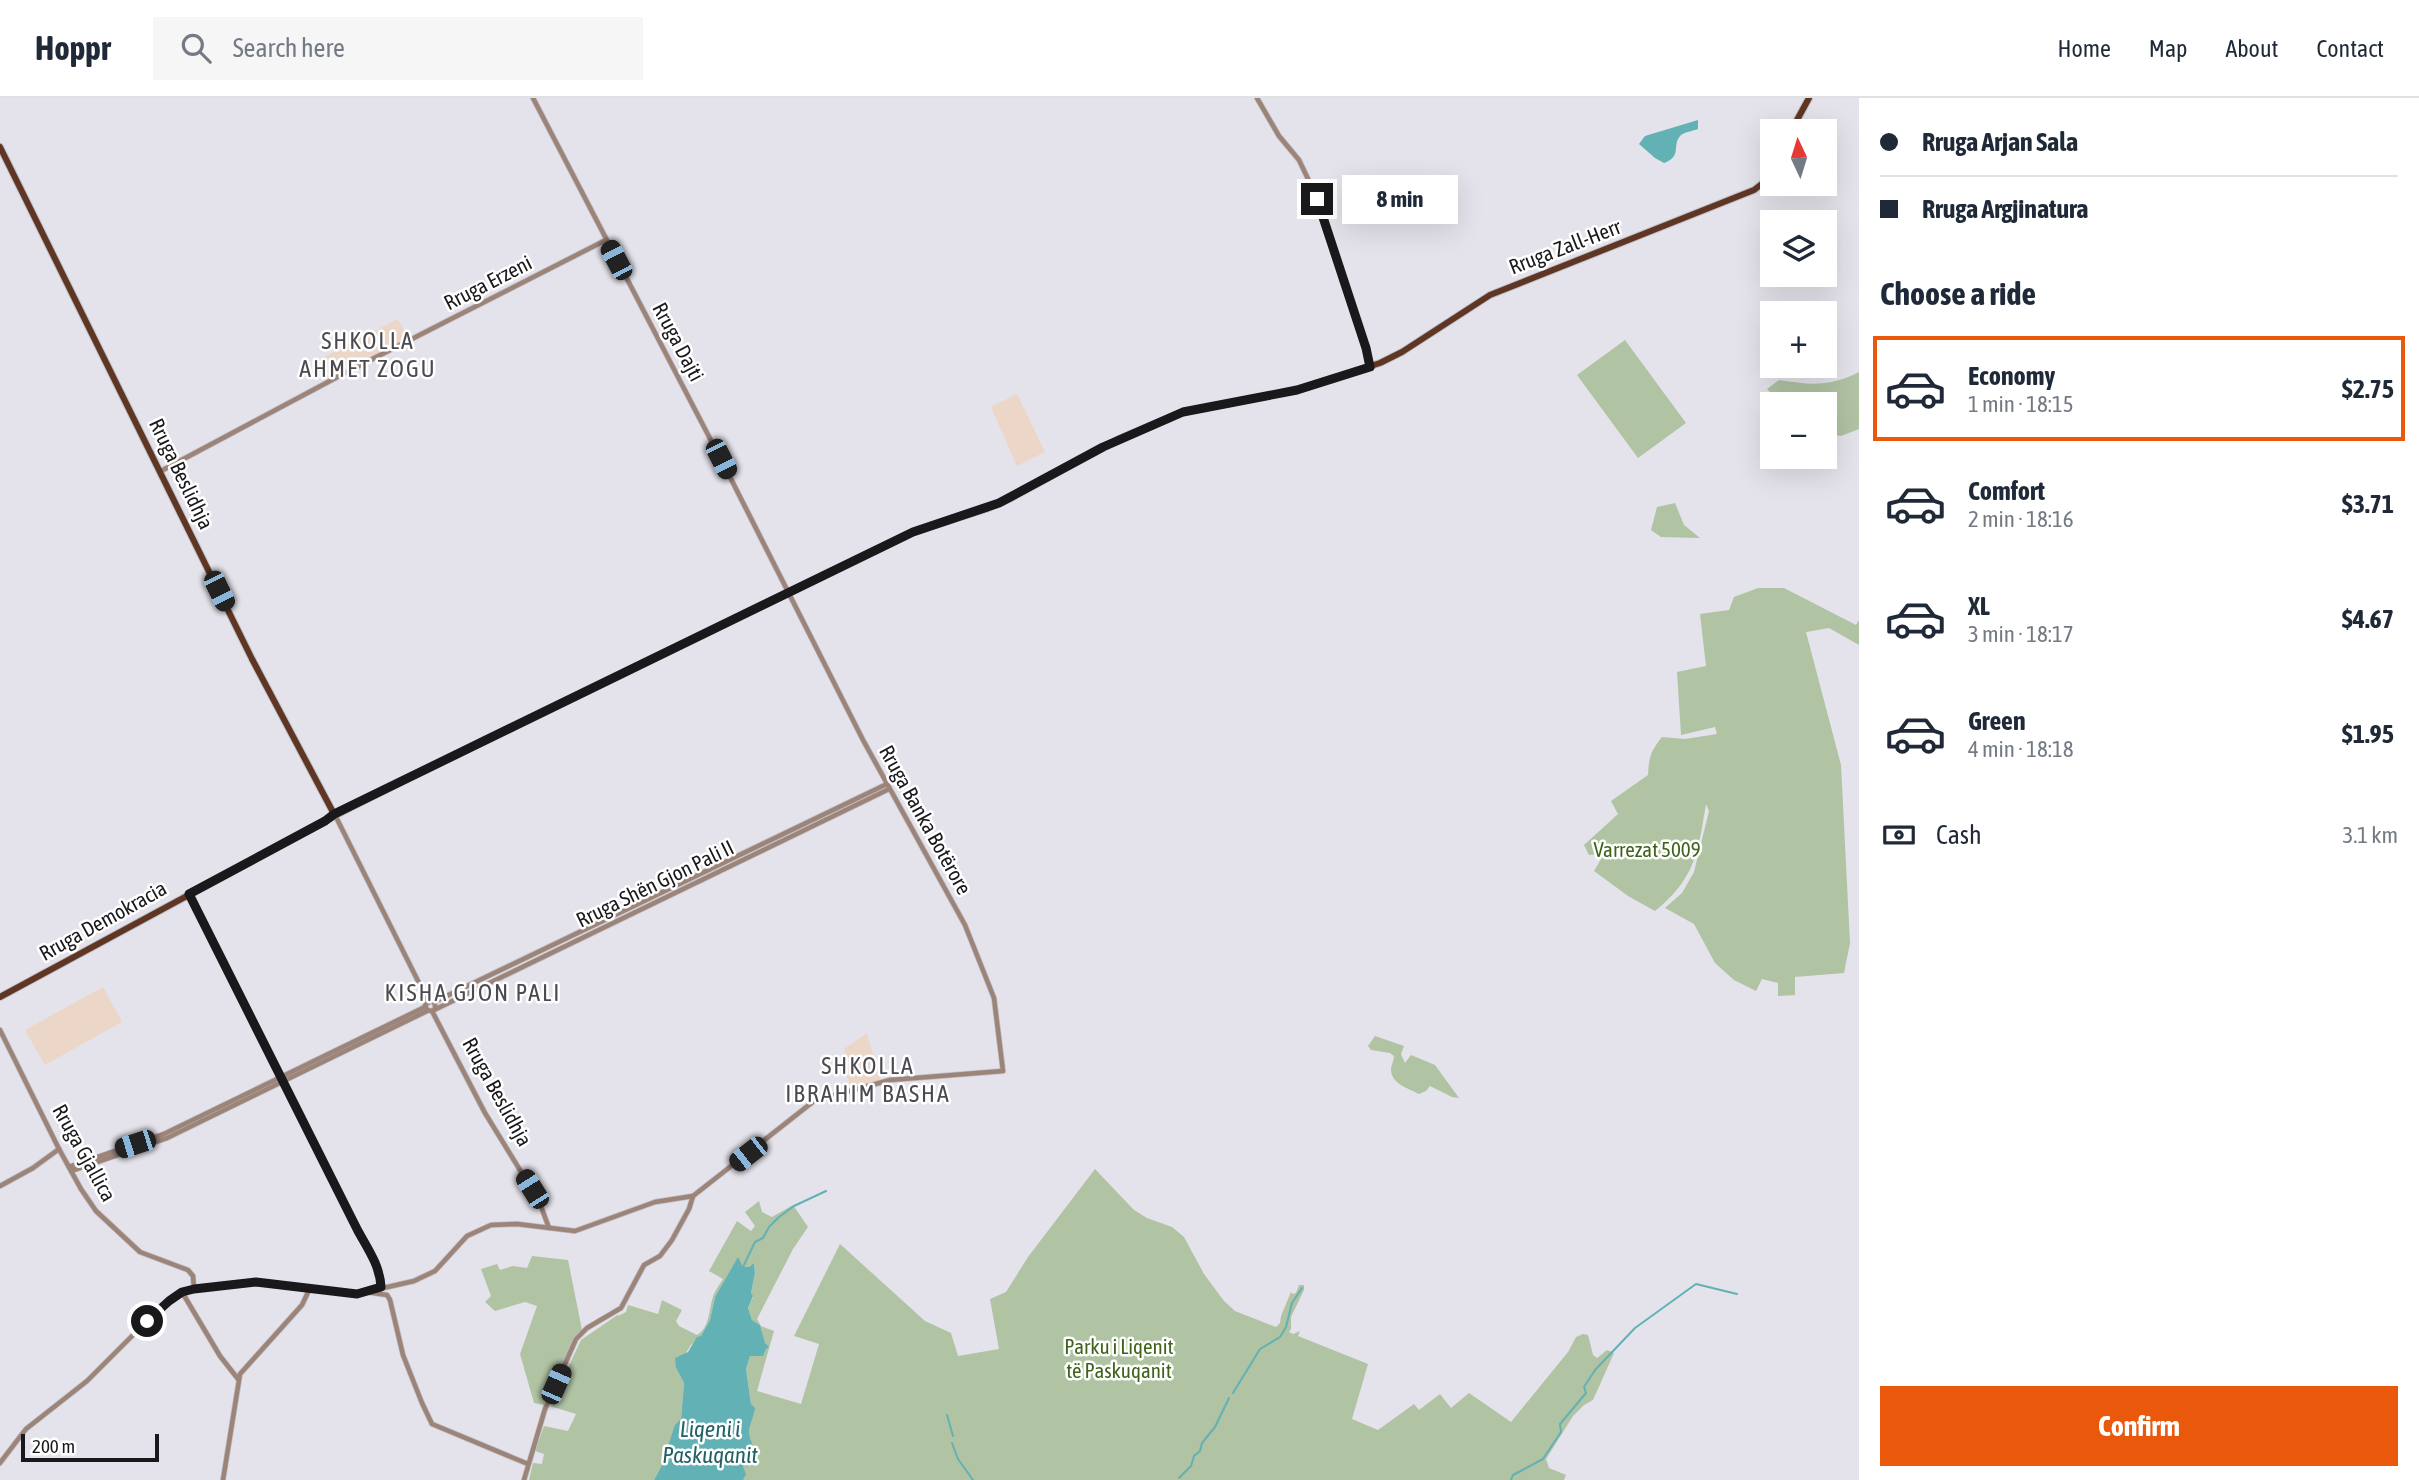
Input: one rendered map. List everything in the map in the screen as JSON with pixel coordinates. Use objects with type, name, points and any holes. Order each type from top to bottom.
[{"type":"main road","points":[[1798,119],[1809,98]]},
{"type":"main road","name":"Rruga Beslidhja","points":[[0,147],[252,659],[335,816]]},
{"type":"main road","name":"Rruga Zall-Herr","points":[[1370,367],[1402,352],[1490,295],[1760,185]]},
{"type":"main road","name":"Rruga Demokracia","points":[[0,997],[335,816],[473,745],[913,532],[986,509],[1011,498],[1103,447],[1168,418],[1210,405],[1297,390],[1370,367]]},
{"type":"street","name":"Rruga Dajti","points":[[536,98],[537,107],[788,593]]},
{"type":"street","points":[[1257,98],[1279,136],[1299,160],[1309,181],[1366,348],[1370,367]]},
{"type":"street","name":"Rruga Erzeni","points":[[161,471],[343,374],[606,240]]},
{"type":"street","name":"Rruga Banka Botërore","points":[[693,1196],[814,1101],[890,1080],[1003,1071],[994,998],[971,939],[888,787],[788,593]]},
{"type":"street","name":"Rruga Shën Gjon Pali II","points":[[70,1169],[154,1144],[430,1006],[888,787]]},
{"type":"street","name":"Rruga Beslidhja","points":[[335,816],[485,1113],[539,1201],[549,1228]]},
{"type":"street","points":[[189,894],[373,1258],[381,1287]]},
{"type":"street","name":"Rruga Gjallica","points":[[0,1030],[59,1149],[90,1203],[140,1252],[188,1270],[193,1276],[194,1289]]},
{"type":"street","points":[[0,1186],[33,1168],[59,1149]]},
{"type":"street","points":[[366,1292],[429,1275],[467,1236],[483,1227],[507,1224],[570,1231],[584,1229],[655,1202],[693,1196]]},
{"type":"street","points":[[524,1480],[545,1409],[576,1339],[587,1328],[621,1308],[638,1273],[646,1264],[660,1256],[685,1216],[693,1196]]},
{"type":"street","points":[[684,1198],[685,1216]]},
{"type":"street","points":[[0,1463],[26,1429],[87,1381],[159,1309],[182,1292],[256,1282],[387,1295],[403,1355],[432,1424],[528,1464]]},
{"type":"street","points":[[222,1480],[238,1379],[242,1369],[302,1305],[310,1288]]},
{"type":"street","points":[[182,1292],[219,1356],[238,1379]]},
{"type":"shaded area","points":[[398,319],[405,332],[404,340],[324,381],[314,362]]},
{"type":"shaded area","points":[[1017,394],[1045,452],[1017,466],[991,407]]},
{"type":"shaded area","points":[[103,987],[122,1022],[45,1065],[25,1030]]},
{"type":"shaded area","points":[[867,1033],[880,1080],[852,1088],[844,1071],[851,1065],[844,1049]]},
{"type":"green space","points":[[1625,340],[1686,423],[1638,458],[1577,375]]},
{"type":"green space","points":[[1859,372],[1859,429],[1841,436],[1837,435],[1837,392],[1770,392],[1767,389],[1779,380],[1820,384]]},
{"type":"green space","points":[[1675,503],[1684,525],[1700,538],[1661,537],[1651,530],[1657,507]]},
{"type":"green space","name":"Varrezat 5009","points":[[1758,588],[1784,588],[1856,625],[1859,620],[1859,645],[1829,628],[1806,632],[1841,765],[1850,943],[1844,973],[1795,977],[1795,995],[1778,996],[1778,983],[1762,979],[1756,991],[1734,980],[1715,963],[1694,924],[1665,908],[1682,893],[1694,872],[1709,811],[1706,804],[1693,863],[1679,887],[1655,911],[1628,896],[1594,871],[1601,859],[1599,854],[1589,855],[1584,845],[1618,814],[1611,801],[1648,775],[1651,754],[1662,737],[1685,739],[1717,734],[1715,727],[1681,735],[1677,672],[1706,666],[1700,614],[1729,610],[1734,597]]},
{"type":"green space","points":[[1375,1036],[1404,1046],[1401,1054],[1405,1063],[1411,1055],[1435,1065],[1459,1098],[1430,1086],[1419,1094],[1401,1085],[1392,1074],[1394,1056],[1371,1050],[1368,1046]]},
{"type":"green space","name":"Parku i Liqenit të Paskuqanit","points":[[1095,1169],[1134,1210],[1172,1227],[1184,1237],[1204,1274],[1235,1311],[1276,1327],[1280,1323],[1291,1292],[1296,1293],[1299,1285],[1304,1285],[1291,1317],[1289,1332],[1293,1334],[1300,1331],[1298,1336],[1368,1364],[1352,1419],[1378,1430],[1414,1404],[1419,1410],[1440,1394],[1451,1408],[1469,1393],[1511,1422],[1568,1352],[1576,1337],[1588,1335],[1593,1355],[1597,1358],[1607,1350],[1614,1353],[1593,1400],[1573,1416],[1546,1459],[1549,1468],[1566,1475],[1564,1480],[743,1480],[743,1467],[747,1465],[751,1404],[746,1369],[750,1356],[765,1344],[760,1325],[752,1320],[748,1308],[753,1297],[751,1293],[754,1263],[743,1267],[738,1258],[715,1297],[710,1320],[701,1336],[691,1345],[676,1368],[684,1383],[681,1419],[654,1480],[529,1480],[533,1463],[542,1464],[544,1454],[535,1451],[544,1426],[568,1431],[576,1414],[550,1406],[581,1340],[626,1312],[628,1305],[658,1314],[662,1300],[682,1310],[676,1321],[679,1326],[697,1335],[702,1332],[714,1294],[723,1279],[709,1271],[737,1221],[751,1231],[755,1226],[745,1212],[759,1201],[762,1212],[772,1217],[793,1205],[808,1227],[793,1249],[757,1319],[761,1326],[774,1331],[757,1391],[801,1404],[819,1344],[794,1336],[840,1244],[925,1321],[951,1333],[958,1356],[999,1349],[990,1299],[1006,1292],[1028,1257]]},
{"type":"green space","points":[[532,1256],[568,1260],[582,1330],[574,1337],[544,1405],[534,1403],[520,1354],[537,1306],[525,1302],[495,1311],[485,1302],[491,1296],[481,1269],[497,1264],[500,1270],[513,1266],[527,1268]]},
{"type":"water","points":[[1698,120],[1698,129],[1681,135],[1675,154],[1664,163],[1639,144],[1645,136]]},
{"type":"water","name":"Liqeni i Paskuqanit","points":[[738,1257],[743,1267],[754,1263],[753,1296],[748,1308],[752,1320],[760,1325],[765,1343],[769,1347],[763,1356],[750,1356],[746,1369],[751,1404],[755,1408],[749,1430],[752,1443],[746,1459],[747,1465],[743,1467],[746,1474],[743,1480],[654,1480],[675,1425],[681,1419],[684,1383],[676,1368],[675,1358],[688,1352],[697,1337],[701,1336],[710,1320],[715,1297]]},
{"type":"waterway","points":[[743,1267],[755,1242],[763,1238],[779,1217],[794,1206],[826,1191]]},
{"type":"waterway","points":[[1511,1480],[1513,1475],[1543,1459],[1561,1432],[1560,1424],[1586,1393],[1584,1387],[1595,1370],[1635,1328],[1696,1284],[1737,1294]]},
{"type":"waterway","points":[[1233,1393],[1260,1349],[1280,1337],[1286,1327],[1292,1303],[1302,1288]]},
{"type":"waterway","points":[[1179,1478],[1191,1466],[1194,1456],[1215,1427],[1229,1398]]},
{"type":"waterway","points":[[947,1415],[953,1436]]},
{"type":"waterway","points":[[952,1443],[958,1459],[973,1480]]},
{"type":"district","name":"SHKOLLA AHMET ZOGU","points":[[368,355]]},
{"type":"district","name":"KISHA GJON PALI","points":[[473,993]]},
{"type":"district","name":"SHKOLLA IBRAHIM BASHA","points":[[868,1080]]},
{"type":"route","points":[[147,1321],[182,1292],[194,1289],[256,1282],[357,1294],[381,1287],[373,1258],[189,894],[333,817],[334,814],[337,815],[486,739],[913,532],[986,509],[1011,498],[1119,439],[1183,412],[1297,390],[1370,367],[1317,199]]}]
